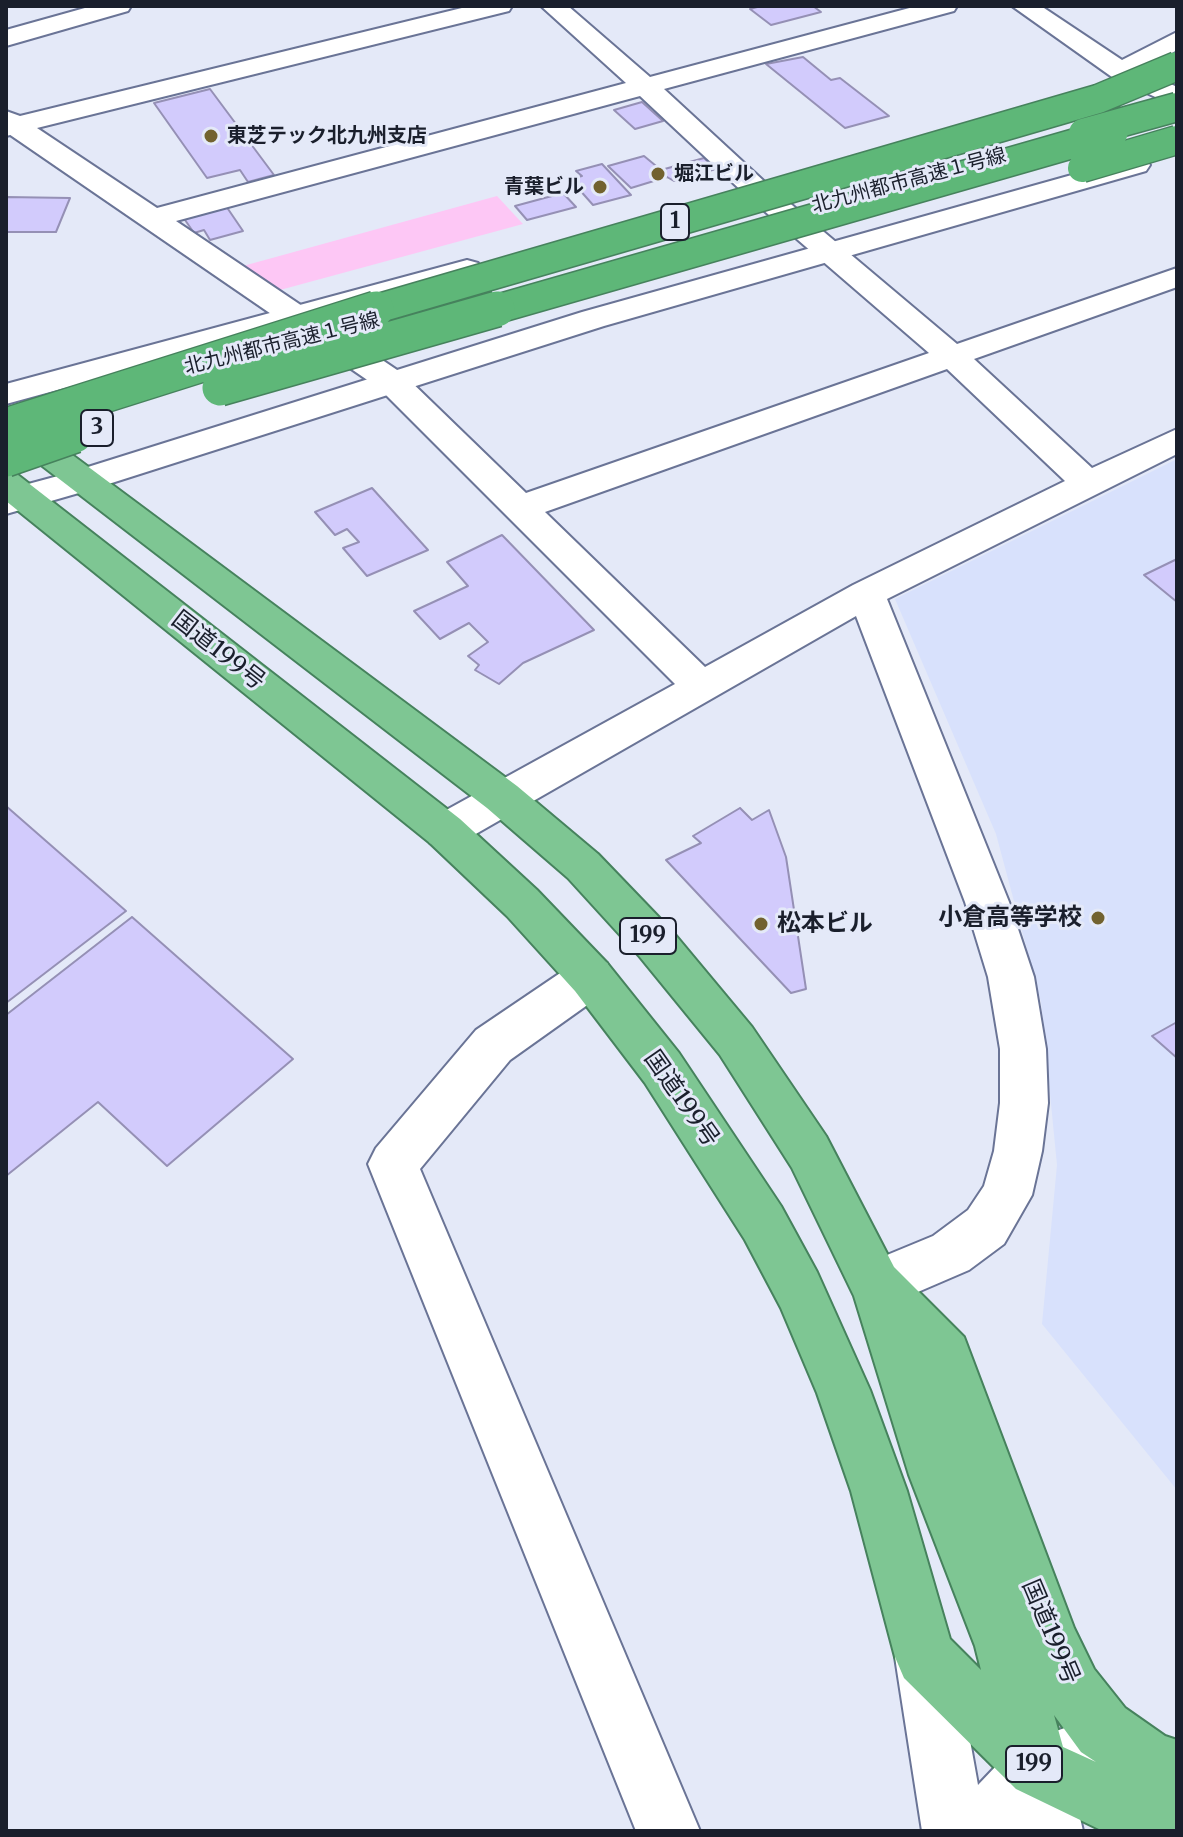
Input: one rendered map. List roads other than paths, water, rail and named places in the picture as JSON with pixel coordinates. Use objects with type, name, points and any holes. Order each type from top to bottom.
[{"type":"highway","name":"北九州都市高速１号線","points":[[180,385],[504,270],[1098,99],[1177,66]]},
{"type":"highway","name":"北九州都市高速１号線","points":[[180,385],[1177,107]]},
{"type":"highway","name":"北九州都市高速１号線","points":[[180,385],[1114,132]]},
{"type":"highway","name":"北九州都市高速１号線","points":[[180,385],[768,251],[1070,172],[1177,140]]},
{"type":"highway","name":"3","points":[[6,424],[180,385]]},
{"type":"highway","name":"3","points":[[10,485],[180,385]]},
{"type":"highway","name":"国道199号","points":[[6,424],[502,797],[583,866],[656,944],[736,1041],[809,1152],[876,1285],[945,1356],[1050,1643],[1073,1690],[1164,1805]]},
{"type":"highway","name":"国道199号","points":[[10,485],[445,831],[522,903],[591,977],[662,1068],[763,1223],[799,1290],[843,1390],[879,1491],[925,1657]]},
{"type":"highway","points":[[876,1285],[937,1475],[1005,1646],[1038,1767]]},
{"type":"highway","name":"199","points":[[925,1657],[1038,1767]]},
{"type":"street","points":[[6,38],[119,6]]},
{"type":"street","points":[[8,124],[500,6]]},
{"type":"street","points":[[553,6],[757,190],[952,356],[1087,483]]},
{"type":"street","points":[[150,219],[945,6]]},
{"type":"street","points":[[1024,6],[1121,71],[1165,79],[1177,99]]},
{"type":"street","points":[[1121,71],[1177,40]]},
{"type":"street","points":[[6,394],[1165,79]]},
{"type":"street","points":[[8,124],[391,381],[700,685]]},
{"type":"street","points":[[10,485],[84,480],[593,319],[1177,153]]},
{"type":"street","points":[[520,508],[1177,277]]},
{"type":"street","points":[[445,831],[866,594],[1177,440]]},
{"type":"street","points":[[866,594],[987,902],[1011,977],[1023,1049],[1024,1103],[1007,1195],[986,1227],[951,1253],[876,1285]]},
{"type":"street","points":[[591,977],[493,1045],[393,1164],[668,1831]]},
{"type":"street","points":[[925,1657],[954,1831]]},
{"type":"street","points":[[988,1831],[1002,1803],[1038,1767],[1079,1754],[1107,1755],[1164,1805]]},
{"type":"street","points":[[1038,1767],[1051,1831]]},
{"type":"place","name":"東芝テック北九州支店","points":[[211,136]]},
{"type":"place","name":"堀江ビル","points":[[658,174]]},
{"type":"place","name":"青葉ビル","points":[[600,187]]},
{"type":"place","name":"小倉高等学校","points":[[1098,918]]},
{"type":"place","name":"松本ビル","points":[[761,924]]}]
